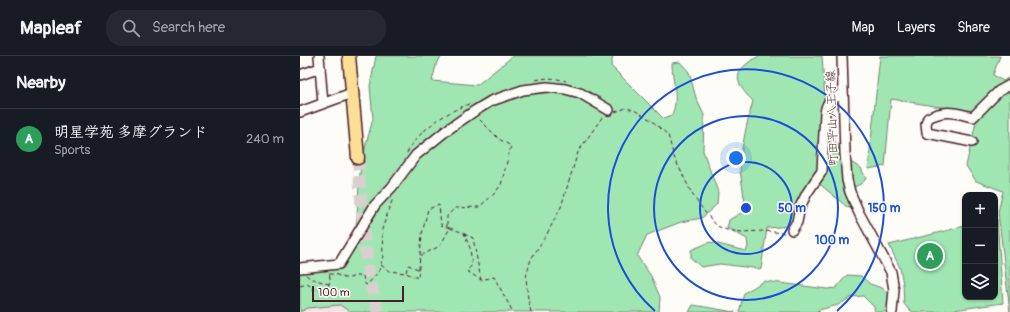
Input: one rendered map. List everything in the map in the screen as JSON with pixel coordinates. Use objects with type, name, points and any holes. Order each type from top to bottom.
[{"type":"main road","points":[[349,56],[358,158]]},
{"type":"street","points":[[319,56],[324,104]]},
{"type":"street","name":"町田平山八王子線","points":[[842,56],[848,180],[850,192],[859,213],[891,272],[894,290],[892,312]]},
{"type":"street","points":[[300,75],[320,68]]},
{"type":"street","points":[[972,142],[927,133],[926,124],[928,118],[939,113],[952,113],[973,117],[999,91],[1010,85]]},
{"type":"street","points":[[303,272],[340,264],[375,205],[392,187],[416,155],[469,114],[492,101],[523,90],[547,87],[565,88],[580,94],[609,110]]},
{"type":"street","points":[[300,112],[352,93]]},
{"type":"street","points":[[792,230],[797,222],[800,207],[807,193],[822,171],[826,107],[830,100],[843,94]]},
{"type":"path","points":[[533,81],[545,77],[567,81]]},
{"type":"path","points":[[406,156],[412,143],[419,138],[424,131],[460,106],[472,103]]},
{"type":"path","points":[[609,110],[617,112],[626,108],[634,110],[651,120],[668,135],[674,157],[692,194],[717,226],[727,230],[742,232],[764,231],[786,233],[792,230]]},
{"type":"path","points":[[447,227],[447,216],[455,208],[478,207],[494,194],[501,185],[511,146],[500,139],[480,119],[469,114]]},
{"type":"path","points":[[531,312],[526,277],[531,259],[561,208],[578,152],[599,122]]},
{"type":"path","points":[[300,286],[307,284],[312,287],[313,291],[320,288],[327,288],[331,279],[329,274],[335,274],[344,278],[363,276],[366,285],[379,271],[383,256],[382,229],[395,193]]},
{"type":"path","points":[[380,264],[389,271],[406,273],[418,278],[422,234],[428,209],[439,206],[441,224],[473,238],[481,280]]},
{"type":"path","points":[[420,256],[440,246],[450,228]]},
{"type":"path","points":[[464,234],[470,248],[472,266],[467,271],[481,280],[494,277],[513,312]]},
{"type":"path","points":[[406,273],[408,265],[419,269]]},
{"type":"path","points":[[303,272],[310,278],[330,284]]},
{"type":"shaded area","points":[[362,290],[367,312],[300,312],[300,304]]},
{"type":"green space","points":[[376,56],[443,56],[437,62],[432,81],[477,85],[513,56],[613,56],[611,66],[664,119],[671,116],[675,104],[672,63],[680,62],[689,72],[696,98],[704,115],[703,151],[718,192],[717,204],[702,218],[681,222],[647,235],[637,256],[651,276],[660,297],[659,312],[350,312],[340,305],[308,308],[300,312],[300,272],[326,269],[346,252],[356,228],[360,172],[373,119],[370,86]]},
{"type":"green space","points":[[759,56],[822,56],[825,99],[833,138],[843,158],[861,168],[866,179],[846,192],[852,209],[847,207],[821,185],[803,190],[791,226],[767,228],[761,269],[720,264],[701,267],[691,258],[691,250],[710,242],[746,251],[748,247],[747,239],[727,228],[729,220],[746,210],[740,170],[742,149],[753,101],[741,88],[738,76],[744,66]]},
{"type":"green space","points":[[880,56],[1000,56],[993,75],[1003,81],[1010,77],[1010,312],[998,212],[1003,191],[976,181],[966,166],[978,113],[891,99],[885,166],[868,169]]},
{"type":"green space","points":[[962,227],[962,300],[998,300],[998,233],[1003,303],[939,312],[914,312],[909,310],[904,304],[903,284],[900,268],[889,245]]},
{"type":"green space","points":[[847,275],[861,276],[870,284],[882,288],[889,293],[887,312],[875,312],[874,307],[863,296],[852,297],[838,305],[819,310],[818,312],[739,312],[744,293],[764,281],[827,289],[836,288]]},
{"type":"green space","points":[[693,305],[735,312],[689,312]]},
{"type":"tunnel","points":[[358,158],[366,255],[378,312]]},
{"type":"place","name":"明星学苑 多摩グランド","points":[[930,256]]}]
